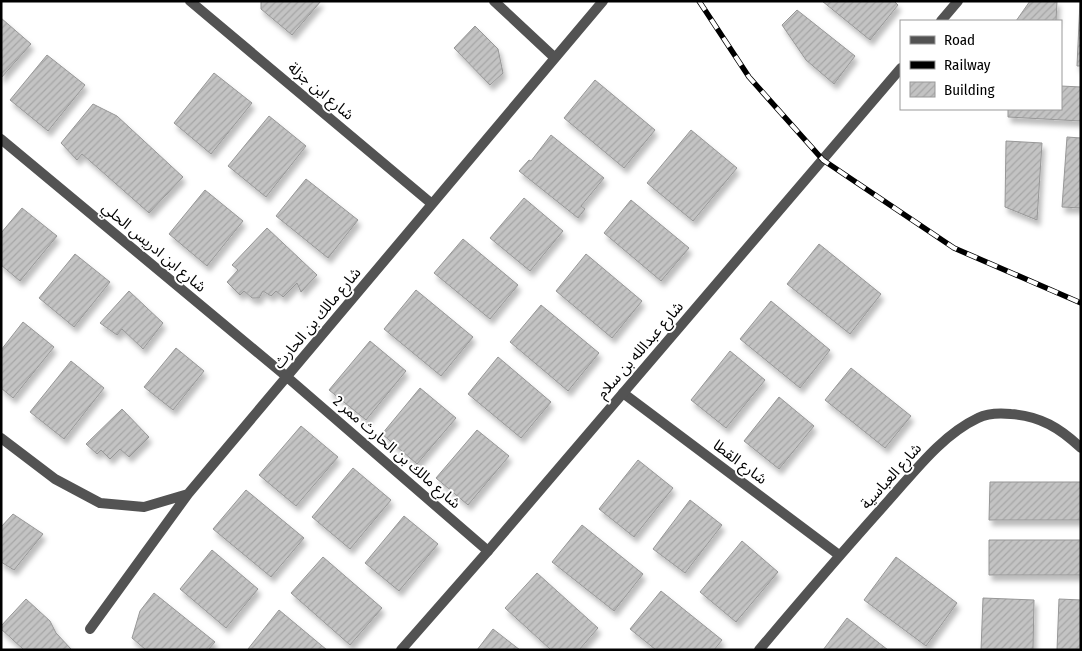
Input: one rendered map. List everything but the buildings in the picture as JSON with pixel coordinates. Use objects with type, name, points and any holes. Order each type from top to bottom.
[{"type":"street","points":[[494,1],[555,58]]},
{"type":"street","name":"شارع مالك بن الحارث","points":[[90,629],[188,494],[603,1]]},
{"type":"street","points":[[942,20],[958,1]]},
{"type":"street","name":"شارع ابن جزلة","points":[[193,2],[432,204]]},
{"type":"street","name":"شارع عبدالله بن سلام","points":[[401,650],[900,69]]},
{"type":"street","name":"شارع ابن ادريس الحلي","points":[[1,140],[287,377]]},
{"type":"street","name":"شارع مالك بن الحارث ممر 2","points":[[287,377],[488,551]]},
{"type":"street","name":"شارع القطا","points":[[623,393],[839,555]]},
{"type":"street","name":"شارع العباسية","points":[[760,650],[839,555],[931,453],[979,417],[1000,412],[1028,415],[1046,422],[1059,430],[1081,448]]},
{"type":"street","points":[[1,438],[54,478],[100,503],[144,507],[188,494]]},
{"type":"railway","points":[[699,1],[749,77],[823,160],[954,248],[1081,303]]}]
